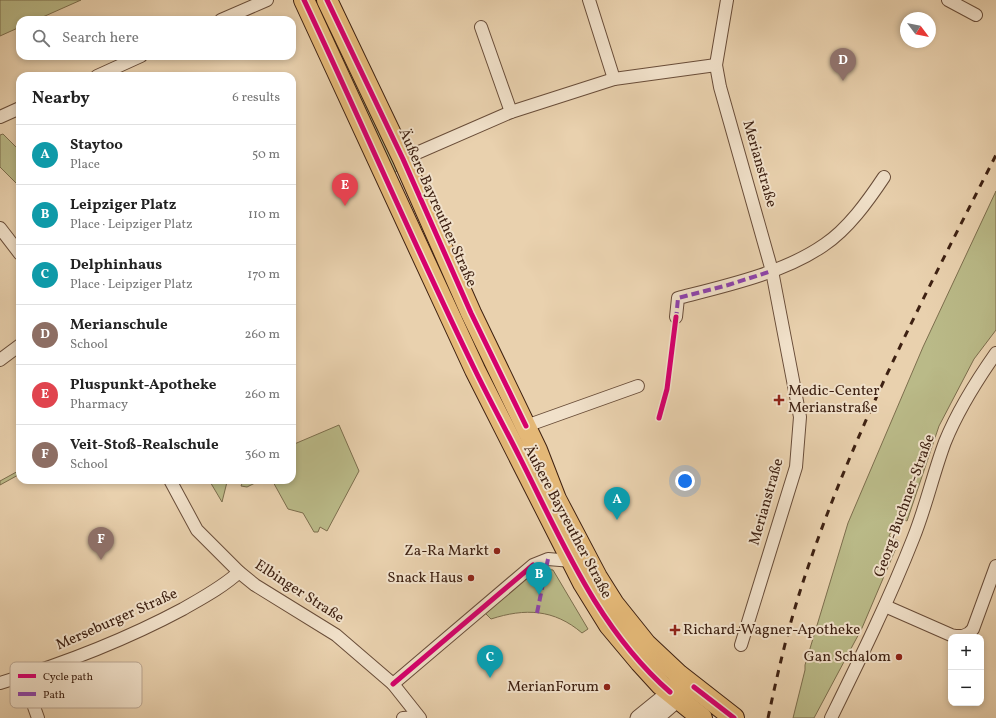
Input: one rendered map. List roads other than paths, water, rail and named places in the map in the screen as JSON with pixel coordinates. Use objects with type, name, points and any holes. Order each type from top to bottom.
[{"type":"main road","name":"Äußere Bayreuther Straße","points":[[304,0],[475,370],[572,561],[593,599],[609,625],[640,662],[674,696],[702,718]]},
{"type":"main road","name":"Äußere Bayreuther Straße","points":[[327,0],[403,159],[471,313],[542,460],[556,499],[589,564],[607,594],[646,644],[694,687],[734,718]]},
{"type":"street","points":[[230,16],[267,0]]},
{"type":"street","points":[[589,0],[614,79]]},
{"type":"street","name":"Merianstraße","points":[[727,0],[716,65],[720,87],[772,271],[800,417],[796,466],[741,645]]},
{"type":"street","points":[[948,0],[976,15]]},
{"type":"street","points":[[481,27],[511,112]]},
{"type":"street","points":[[107,72],[132,60]]},
{"type":"street","points":[[403,159],[511,112],[614,79],[716,65]]},
{"type":"street","points":[[0,117],[16,110]]},
{"type":"street","points":[[676,317],[678,298],[728,285],[772,271],[823,246],[832,239],[868,200],[884,177]]},
{"type":"street","points":[[0,228],[16,249]]},
{"type":"street","points":[[0,360],[16,348]]},
{"type":"street","name":"Georg-Buchner-Straße","points":[[831,718],[885,606],[918,526],[946,440],[960,410],[996,353]]},
{"type":"street","points":[[526,426],[638,386]]},
{"type":"street","name":"Elbinger Straße","points":[[172,484],[197,530],[239,572],[255,585],[336,634],[393,684],[419,717]]},
{"type":"street","points":[[393,684],[533,565],[548,559],[572,561]]},
{"type":"street","points":[[885,606],[951,635],[967,635],[973,628],[991,592],[996,566]]},
{"type":"street","name":"Merseburger Straße","points":[[62,662],[150,626],[204,598],[239,572]]},
{"type":"street","name":"Merseburger Straße","points":[[0,682],[10,679]]},
{"type":"street","points":[[656,718],[681,688],[694,687]]},
{"type":"street","points":[[638,718],[674,696]]},
{"type":"street","points":[[34,708],[38,718]]},
{"type":"street","points":[[403,718],[419,717]]},
{"type":"railway","points":[[768,718],[793,613],[823,524],[892,363],[996,155]]},
{"type":"place","name":"Merianschule","points":[[843,81]]},
{"type":"place","name":"Pluspunkt-Apotheke","points":[[345,206]]},
{"type":"place","name":"Medic-Center Merianstraße","points":[[779,400]]},
{"type":"place","name":"Staytoo","points":[[617,520]]},
{"type":"place","name":"Za-Ra Markt","points":[[497,551]]},
{"type":"place","name":"Veit-Stoß-Realschule","points":[[101,560]]},
{"type":"place","name":"Snack Haus","points":[[471,578]]},
{"type":"place","name":"Leipziger Platz","points":[[539,595]]},
{"type":"place","name":"Richard-Wagner-Apotheke","points":[[675,630]]},
{"type":"place","name":"Gan Schalom","points":[[899,657]]},
{"type":"place","name":"Delphinhaus","points":[[490,678]]},
{"type":"place","name":"MerianForum","points":[[607,687]]}]
